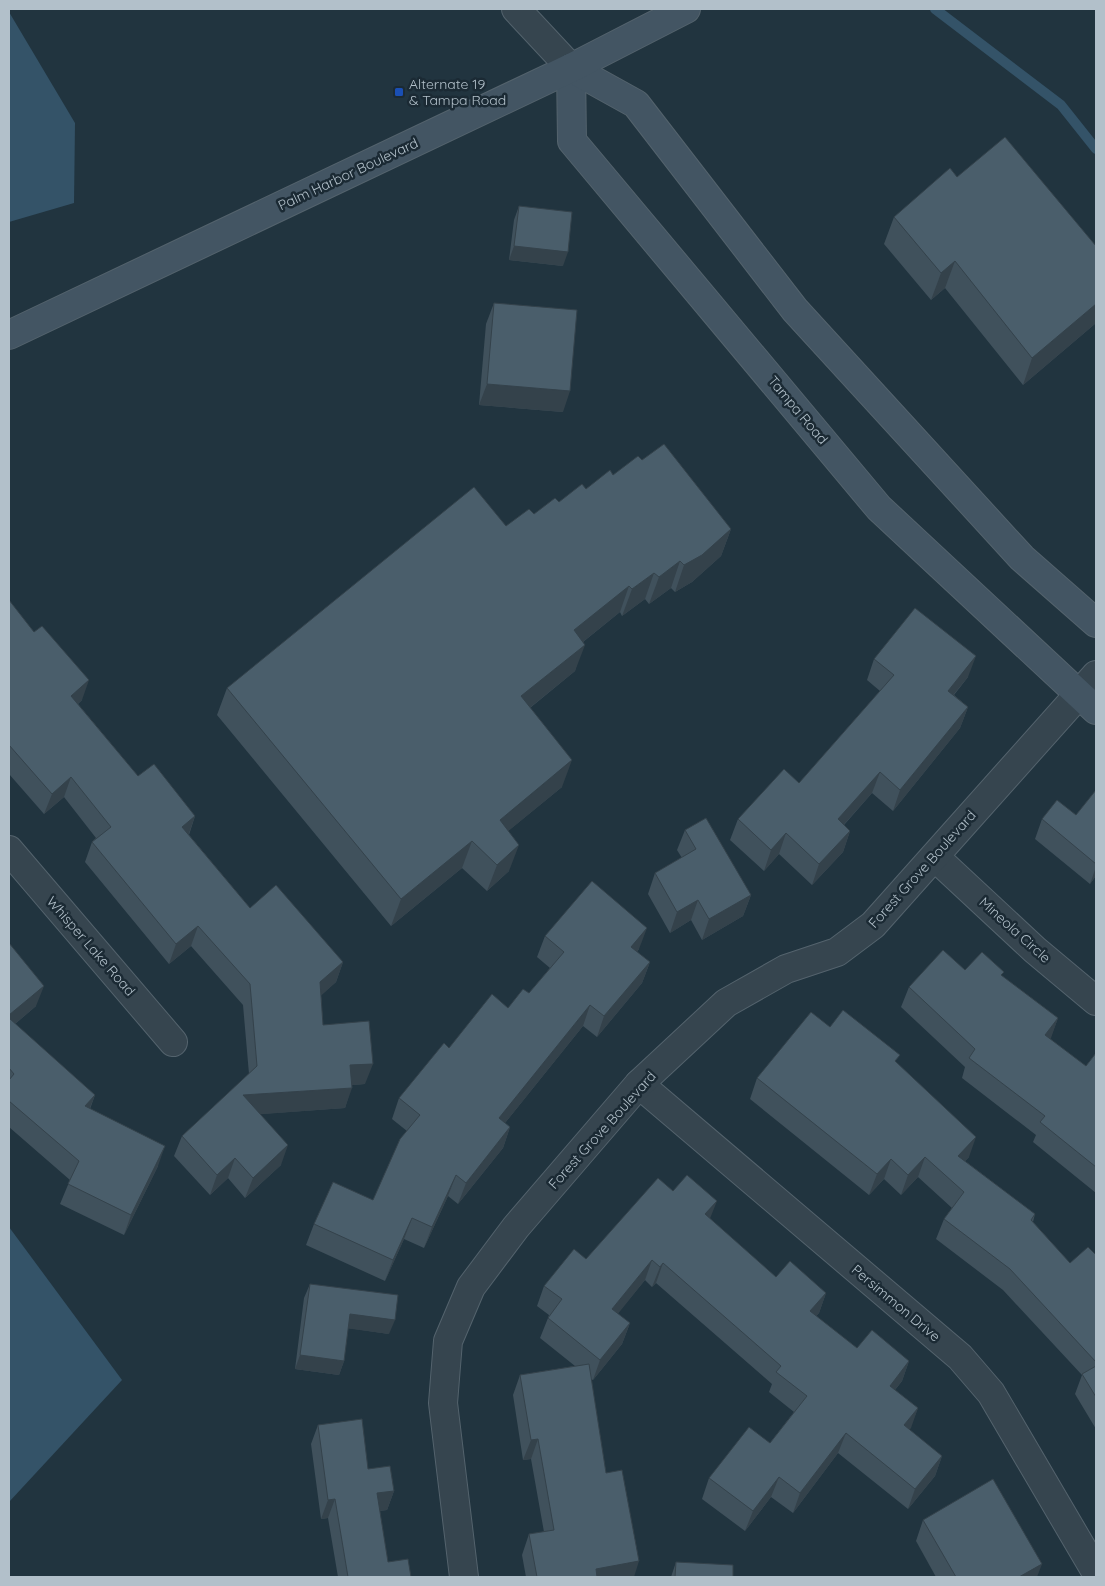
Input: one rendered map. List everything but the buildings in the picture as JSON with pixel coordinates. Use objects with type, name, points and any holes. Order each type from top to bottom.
[{"type":"main road","name":"Palm Harbor Boulevard","points":[[9,335],[571,68],[686,9]]},
{"type":"main road","points":[[571,68],[636,104],[802,317],[1022,558],[1096,624]]},
{"type":"main road","name":"Tampa Road","points":[[571,68],[572,141],[879,508],[1090,693]]},
{"type":"street","points":[[516,9],[571,68]]},
{"type":"street","name":"Forest Grove Boulevard","points":[[464,1577],[443,1403],[448,1341],[471,1288],[516,1227],[639,1084],[726,1003],[786,969],[837,952],[873,925],[1090,693]]},
{"type":"street","name":"Whisper Lake Road","points":[[9,850],[173,1042]]},
{"type":"street","name":"Mineola Circle","points":[[935,857],[1035,950],[1096,1001]]},
{"type":"street","name":"Persimmon Drive","points":[[639,1084],[960,1357],[991,1393],[1096,1572]]},
{"type":"water","points":[[9,12],[75,123],[74,203],[9,222]]},
{"type":"water","points":[[9,1227],[122,1380],[9,1502]]},
{"type":"waterway","points":[[935,9],[1061,105],[1096,149]]},
{"type":"place","name":"Alternate 19 & Tampa Road","points":[[399,92]]}]
